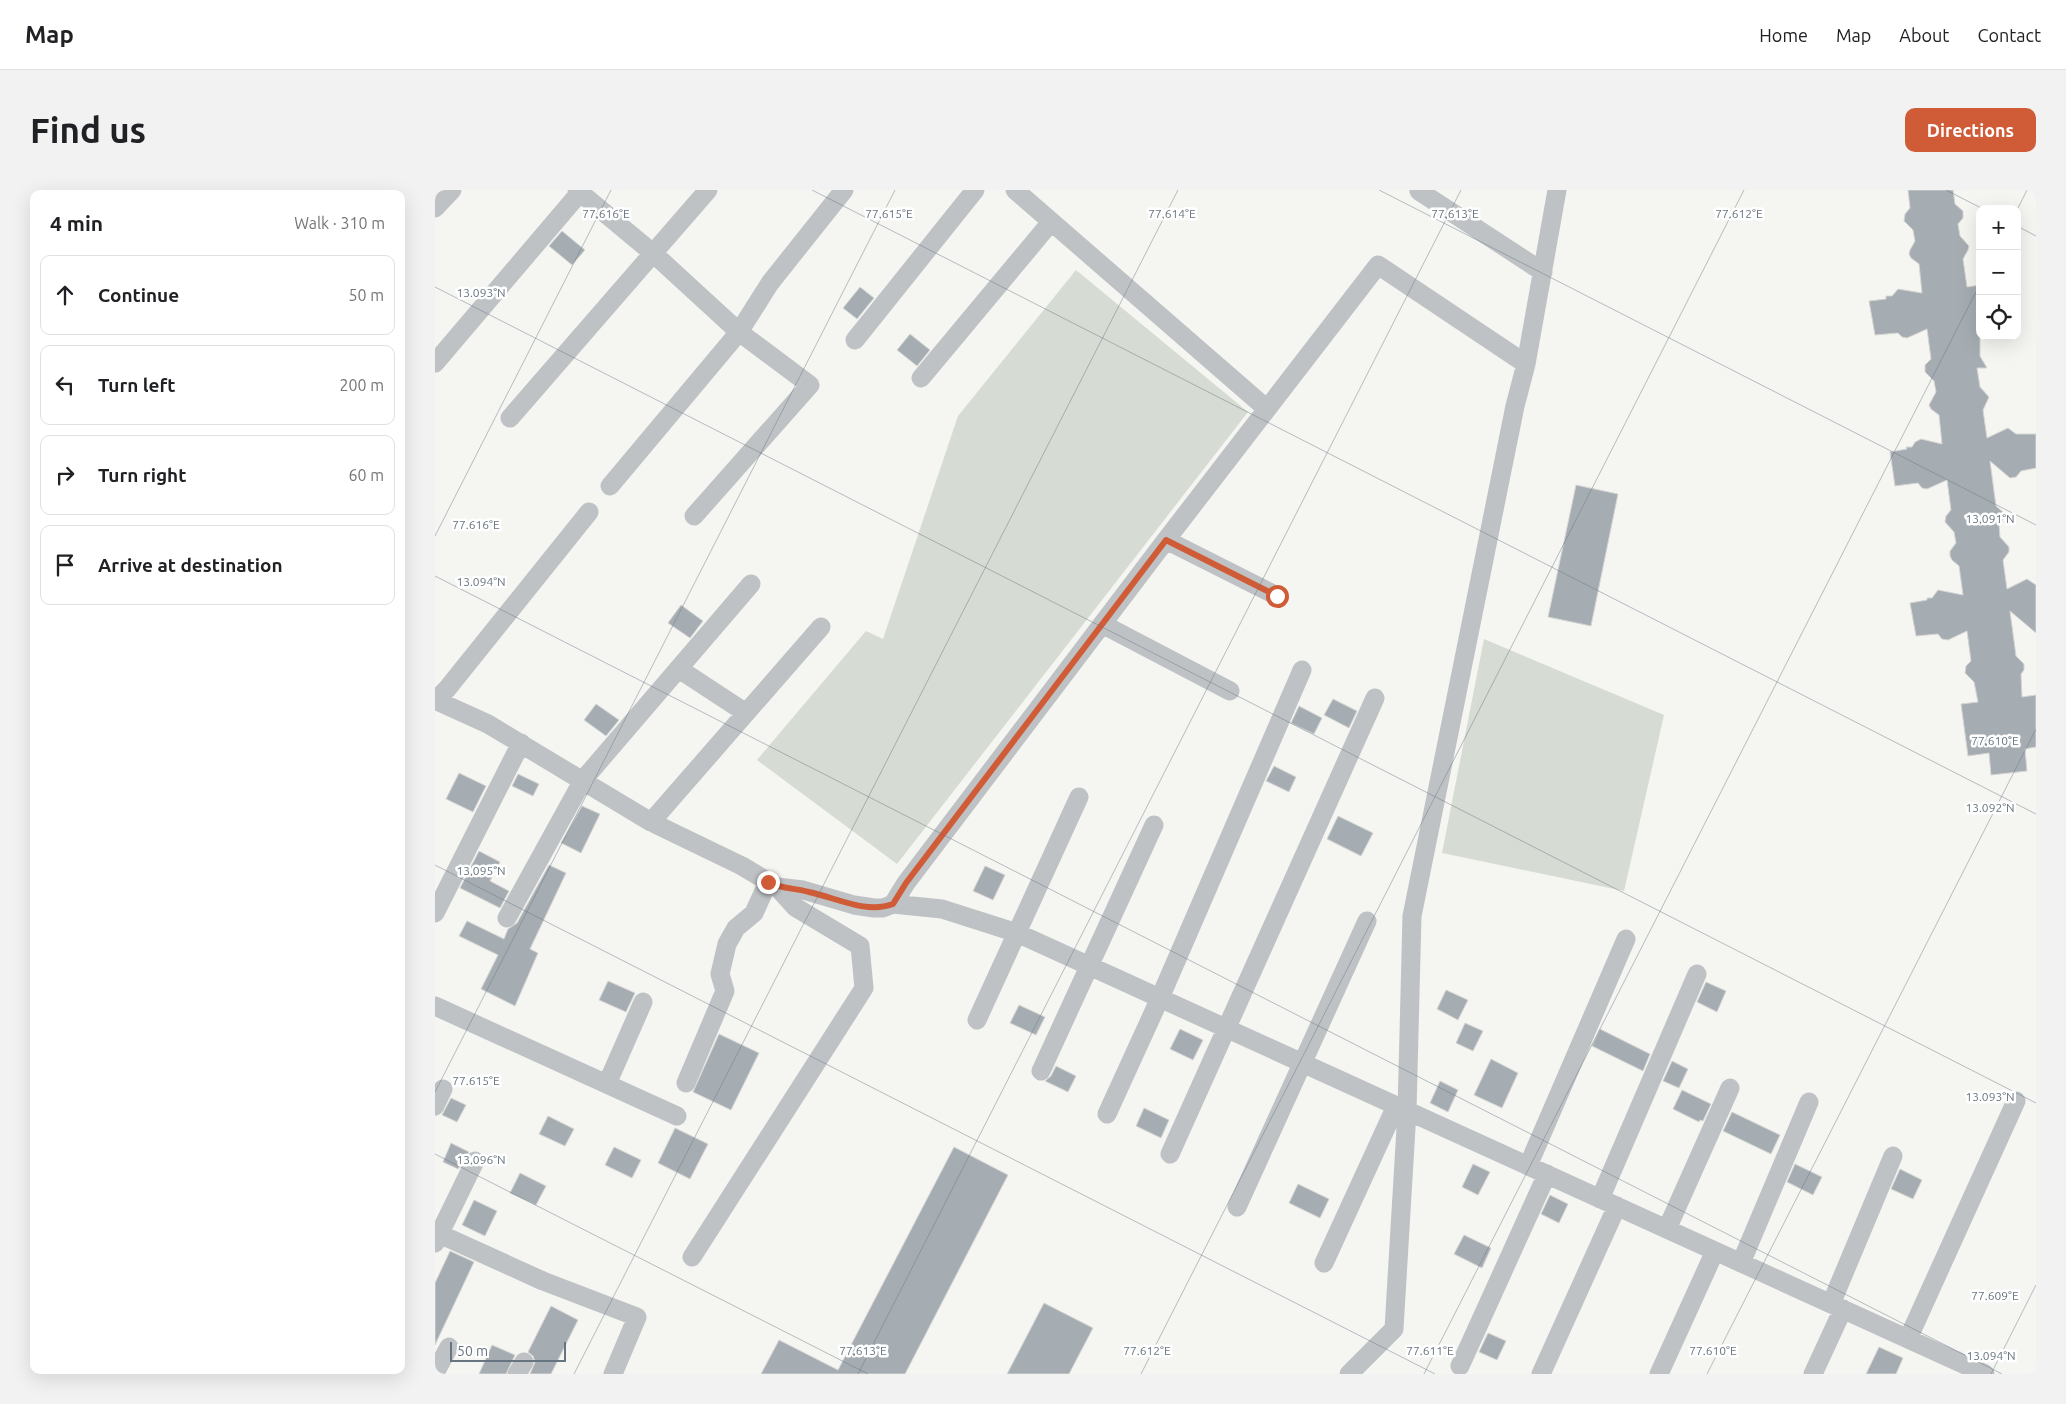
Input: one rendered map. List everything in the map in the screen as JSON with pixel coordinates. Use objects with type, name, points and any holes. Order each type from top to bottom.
[{"type":"street","points":[[435,208],[452,190]]},
{"type":"street","points":[[510,418],[708,190]]},
{"type":"street","points":[[610,486],[739,332],[770,282],[844,190]]},
{"type":"street","points":[[855,340],[975,190]]},
{"type":"street","points":[[1015,190],[1267,409]]},
{"type":"street","points":[[1349,1374],[1394,1329],[1401,1108],[1412,916],[1515,406],[1526,364],[1557,190]]},
{"type":"street","points":[[435,363],[580,191],[654,254],[739,332],[810,385],[694,516]]},
{"type":"street","points":[[1419,191],[1543,272]]},
{"type":"street","points":[[921,378],[1051,222]]},
{"type":"street","points":[[893,904],[906,883],[1102,624],[1378,265],[1526,364]]},
{"type":"street","points":[[589,512],[447,689],[435,700],[488,724],[651,822],[742,866],[772,884],[795,907],[859,946],[864,988],[692,1257]]},
{"type":"street","points":[[1166,540],[1277,596]]},
{"type":"street","points":[[507,918],[583,780],[751,584]]},
{"type":"street","points":[[1102,624],[1230,690]]},
{"type":"street","points":[[651,822],[821,627]]},
{"type":"street","points":[[679,669],[746,713]]},
{"type":"street","points":[[1107,1114],[1160,998],[1301,670]]},
{"type":"street","points":[[1170,1154],[1375,698]]},
{"type":"street","points":[[435,912],[521,743]]},
{"type":"street","points":[[977,1020],[1079,797]]},
{"type":"street","points":[[1041,1071],[1153,824]]},
{"type":"street","points":[[772,884],[820,894],[854,905],[883,908],[893,904],[942,909],[1017,933],[1908,1339],[1946,1366],[1985,1374]]},
{"type":"street","points":[[686,1083],[725,990],[720,974],[727,944],[736,928],[754,913],[772,884]]},
{"type":"street","points":[[1237,1207],[1367,921]]},
{"type":"street","points":[[1528,1166],[1626,938]]},
{"type":"street","points":[[1600,1199],[1697,974]]},
{"type":"street","points":[[607,1084],[643,1002]]},
{"type":"street","points":[[435,1006],[677,1116]]},
{"type":"street","points":[[1667,1229],[1730,1088]]},
{"type":"street","points":[[435,1106],[443,1089]]},
{"type":"street","points":[[1908,1339],[2016,1101]]},
{"type":"street","points":[[1741,1263],[1809,1102]]},
{"type":"street","points":[[1324,1263],[1401,1108]]},
{"type":"street","points":[[1813,1374],[1893,1156]]},
{"type":"street","points":[[475,1161],[436,1237],[637,1317],[613,1374]]},
{"type":"street","points":[[1460,1366],[1547,1174]]},
{"type":"street","points":[[1541,1374],[1617,1206]]},
{"type":"street","points":[[1659,1374],[1715,1251]]},
{"type":"street","points":[[435,1373],[449,1347]]},
{"type":"shaded area","points":[[1076,270],[1248,412],[897,864],[757,760],[866,631],[883,639],[958,416]]},
{"type":"shaded area","points":[[1484,639],[1664,715],[1624,891],[1442,853]]},
{"type":"building","points":[[1908,190],[1953,190],[1955,204],[1963,211],[1963,218],[1958,224],[1960,236],[1969,246],[1963,259],[1967,287],[1976,286],[1976,340],[1980,340],[1980,356],[1987,368],[1977,368],[1980,387],[1989,397],[1983,410],[1987,438],[2008,428],[2016,434],[2036,434],[2036,468],[2021,471],[2016,477],[2010,478],[1990,461],[1996,506],[2004,513],[2003,520],[1999,525],[2000,537],[2009,547],[2009,552],[2003,560],[2007,589],[2027,579],[2036,585],[2036,633],[2010,611],[2016,656],[2024,664],[2024,670],[2021,674],[2022,697],[2036,695],[2036,747],[2025,749],[2027,771],[1991,775],[1989,753],[1968,756],[1961,704],[1978,702],[1974,682],[1965,673],[1966,666],[1971,661],[1967,631],[1948,640],[1942,639],[1938,634],[1916,636],[1910,603],[1932,598],[1938,590],[1963,595],[1959,566],[1950,556],[1950,551],[1956,543],[1954,532],[1945,522],[1946,516],[1951,510],[1947,480],[1927,489],[1922,488],[1918,483],[1895,486],[1890,452],[1912,447],[1915,442],[1921,439],[1942,444],[1939,415],[1929,405],[1936,392],[1934,381],[1925,372],[1925,365],[1931,359],[1927,329],[1907,338],[1902,337],[1898,333],[1875,335],[1869,301],[1886,299],[1886,296],[1892,296],[1898,289],[1922,293],[1919,264],[1909,254],[1915,241],[1913,230],[1904,221],[1905,214],[1910,208]]},
{"type":"building","points":[[562,231],[585,250],[572,265],[549,246]]},
{"type":"building","points":[[860,287],[874,298],[857,319],[843,308]]},
{"type":"building","points":[[910,334],[930,350],[917,366],[897,350]]},
{"type":"building","points":[[1576,485],[1618,494],[1591,626],[1548,617]]},
{"type":"building","points":[[681,605],[703,621],[690,638],[668,623]]},
{"type":"building","points":[[1333,699],[1357,711],[1349,728],[1324,715]]},
{"type":"building","points":[[596,704],[619,720],[606,736],[584,720]]},
{"type":"building","points":[[1299,706],[1322,718],[1314,734],[1291,723]]},
{"type":"building","points":[[1274,766],[1296,777],[1289,792],[1266,781]]},
{"type":"building","points":[[459,773],[486,786],[473,812],[446,799]]},
{"type":"building","points":[[518,774],[539,784],[533,796],[512,786]]},
{"type":"building","points":[[582,806],[600,814],[581,853],[561,843]]},
{"type":"building","points":[[1338,816],[1373,833],[1361,856],[1327,839]]},
{"type":"building","points":[[479,851],[500,862],[490,881],[509,891],[500,908],[460,888]]},
{"type":"building","points":[[549,865],[566,873],[530,949],[538,953],[515,1006],[481,989],[498,955],[459,936],[467,921],[504,939],[508,929],[517,923]]},
{"type":"building","points":[[985,866],[1005,875],[993,900],[973,891]]},
{"type":"building","points":[[608,981],[635,993],[626,1012],[599,1000]]},
{"type":"building","points":[[1706,982],[1726,991],[1717,1012],[1697,1002]]},
{"type":"building","points":[[1446,990],[1468,1000],[1458,1020],[1437,1009]]},
{"type":"building","points":[[1019,1005],[1045,1017],[1036,1035],[1010,1023]]},
{"type":"building","points":[[1465,1023],[1483,1031],[1473,1051],[1456,1043]]},
{"type":"building","points":[[1180,1029],[1203,1040],[1193,1060],[1170,1049]]},
{"type":"building","points":[[1600,1029],[1650,1054],[1643,1071],[1592,1046]]},
{"type":"building","points":[[719,1034],[759,1053],[731,1110],[693,1092]]},
{"type":"building","points":[[1491,1059],[1518,1073],[1502,1108],[1474,1095]]},
{"type":"building","points":[[1672,1061],[1688,1069],[1679,1088],[1663,1081]]},
{"type":"building","points":[[1056,1066],[1076,1076],[1068,1092],[1045,1081],[1051,1076]]},
{"type":"building","points":[[1440,1081],[1458,1090],[1448,1112],[1430,1103]]},
{"type":"building","points":[[1682,1090],[1711,1104],[1703,1121],[1700,1120],[1699,1122],[1673,1109]]},
{"type":"building","points":[[451,1098],[466,1105],[457,1122],[442,1115]]},
{"type":"building","points":[[1144,1108],[1169,1120],[1161,1138],[1136,1126]]},
{"type":"building","points":[[1732,1112],[1780,1135],[1771,1154],[1723,1131]]},
{"type":"building","points":[[548,1116],[574,1129],[565,1146],[539,1134]]},
{"type":"building","points":[[675,1128],[708,1144],[690,1179],[658,1163]]},
{"type":"building","points":[[451,1143],[469,1152],[458,1169],[443,1162]]},
{"type":"building","points":[[614,1147],[641,1160],[632,1178],[605,1165]]},
{"type":"building","points":[[954,1147],[1008,1175],[905,1374],[761,1374],[779,1340],[838,1370]]},
{"type":"building","points":[[1473,1164],[1490,1172],[1478,1195],[1462,1187]]},
{"type":"building","points":[[1795,1164],[1822,1177],[1813,1195],[1787,1182]]},
{"type":"building","points":[[1900,1169],[1922,1180],[1913,1199],[1891,1189]]},
{"type":"building","points":[[520,1173],[546,1186],[536,1205],[510,1193]]},
{"type":"building","points":[[1298,1184],[1329,1199],[1320,1218],[1289,1203]]},
{"type":"building","points":[[1550,1195],[1568,1204],[1559,1223],[1541,1214]]},
{"type":"building","points":[[474,1200],[497,1211],[485,1236],[462,1225]]},
{"type":"building","points":[[1464,1235],[1491,1248],[1482,1268],[1454,1254]]},
{"type":"building","points":[[450,1251],[474,1262],[435,1345],[435,1283]]},
{"type":"building","points":[[1044,1303],[1093,1328],[1069,1374],[1007,1374]]},
{"type":"building","points":[[551,1306],[578,1320],[551,1374],[530,1374],[535,1362],[533,1356],[528,1352]]},
{"type":"building","points":[[1488,1333],[1506,1341],[1497,1360],[1479,1352]]},
{"type":"building","points":[[492,1345],[515,1355],[506,1374],[479,1374]]},
{"type":"building","points":[[1879,1347],[1903,1358],[1896,1374],[1866,1374]]},
{"type":"route","points":[[768,882],[777,887],[803,890],[854,905],[883,908],[893,904],[906,883],[1166,540],[1277,596]]}]
